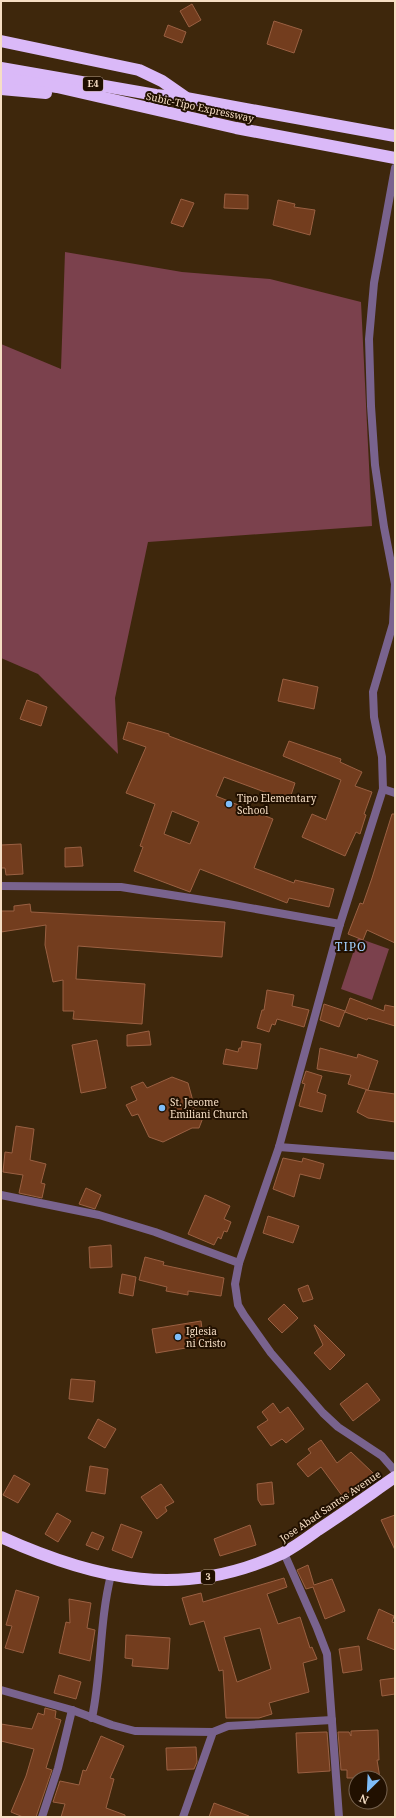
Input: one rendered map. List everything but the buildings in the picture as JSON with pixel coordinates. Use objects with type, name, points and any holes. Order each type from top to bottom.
[{"type":"highway","name":"E4","points":[[1,41],[138,70],[162,81],[186,98]]},
{"type":"highway","name":"Subic-Tipo Expressway","points":[[1,68],[156,95],[186,98],[395,136]]},
{"type":"highway","name":"Subic-Tipo Expressway","points":[[1,78],[57,87],[236,128],[395,158]]},
{"type":"highway","name":"E4","points":[[1,89],[56,94],[149,108]]},
{"type":"highway","name":"Jose Abad Santos Avenue","points":[[1,1537],[62,1563],[111,1575],[135,1580],[194,1579],[226,1574],[249,1567],[284,1552],[395,1477]]},
{"type":"street","points":[[395,168],[374,283],[369,339],[375,465],[384,527],[395,584],[393,624],[373,692],[374,717],[382,757],[383,789],[340,924],[279,1147],[239,1263],[234,1284],[238,1305],[254,1332],[323,1413],[338,1427],[382,1456],[395,1471]]},
{"type":"street","points":[[383,789],[395,793]]},
{"type":"street","points":[[1,886],[121,887],[340,924]]},
{"type":"street","points":[[279,1147],[395,1156]]},
{"type":"street","points":[[1,1195],[99,1215],[155,1232],[239,1263]]},
{"type":"street","points":[[284,1552],[327,1654],[339,1817]]},
{"type":"street","points":[[92,1718],[98,1690],[104,1602],[111,1575]]},
{"type":"street","points":[[1,1690],[72,1710],[112,1725],[135,1731],[213,1732],[228,1726],[332,1720]]},
{"type":"street","points":[[42,1817],[58,1768],[72,1710]]},
{"type":"street","points":[[183,1817],[213,1732]]},
{"type":"shaded area","points":[[65,252],[182,272],[270,279],[361,302],[372,526],[148,542],[115,698],[118,754],[38,674],[1,658],[1,344],[61,369]]},
{"type":"shaded area","points":[[358,938],[389,949],[372,1000],[341,989]]},
{"type":"place","name":"Tipo Elementary School","points":[[229,804]]},
{"type":"place","name":"St. Jeeome Emiliani Church","points":[[162,1108]]},
{"type":"place","name":"Iglesia ni Cristo","points":[[178,1337]]},
{"type":"district","name":"TIPO","points":[[351,947]]}]
